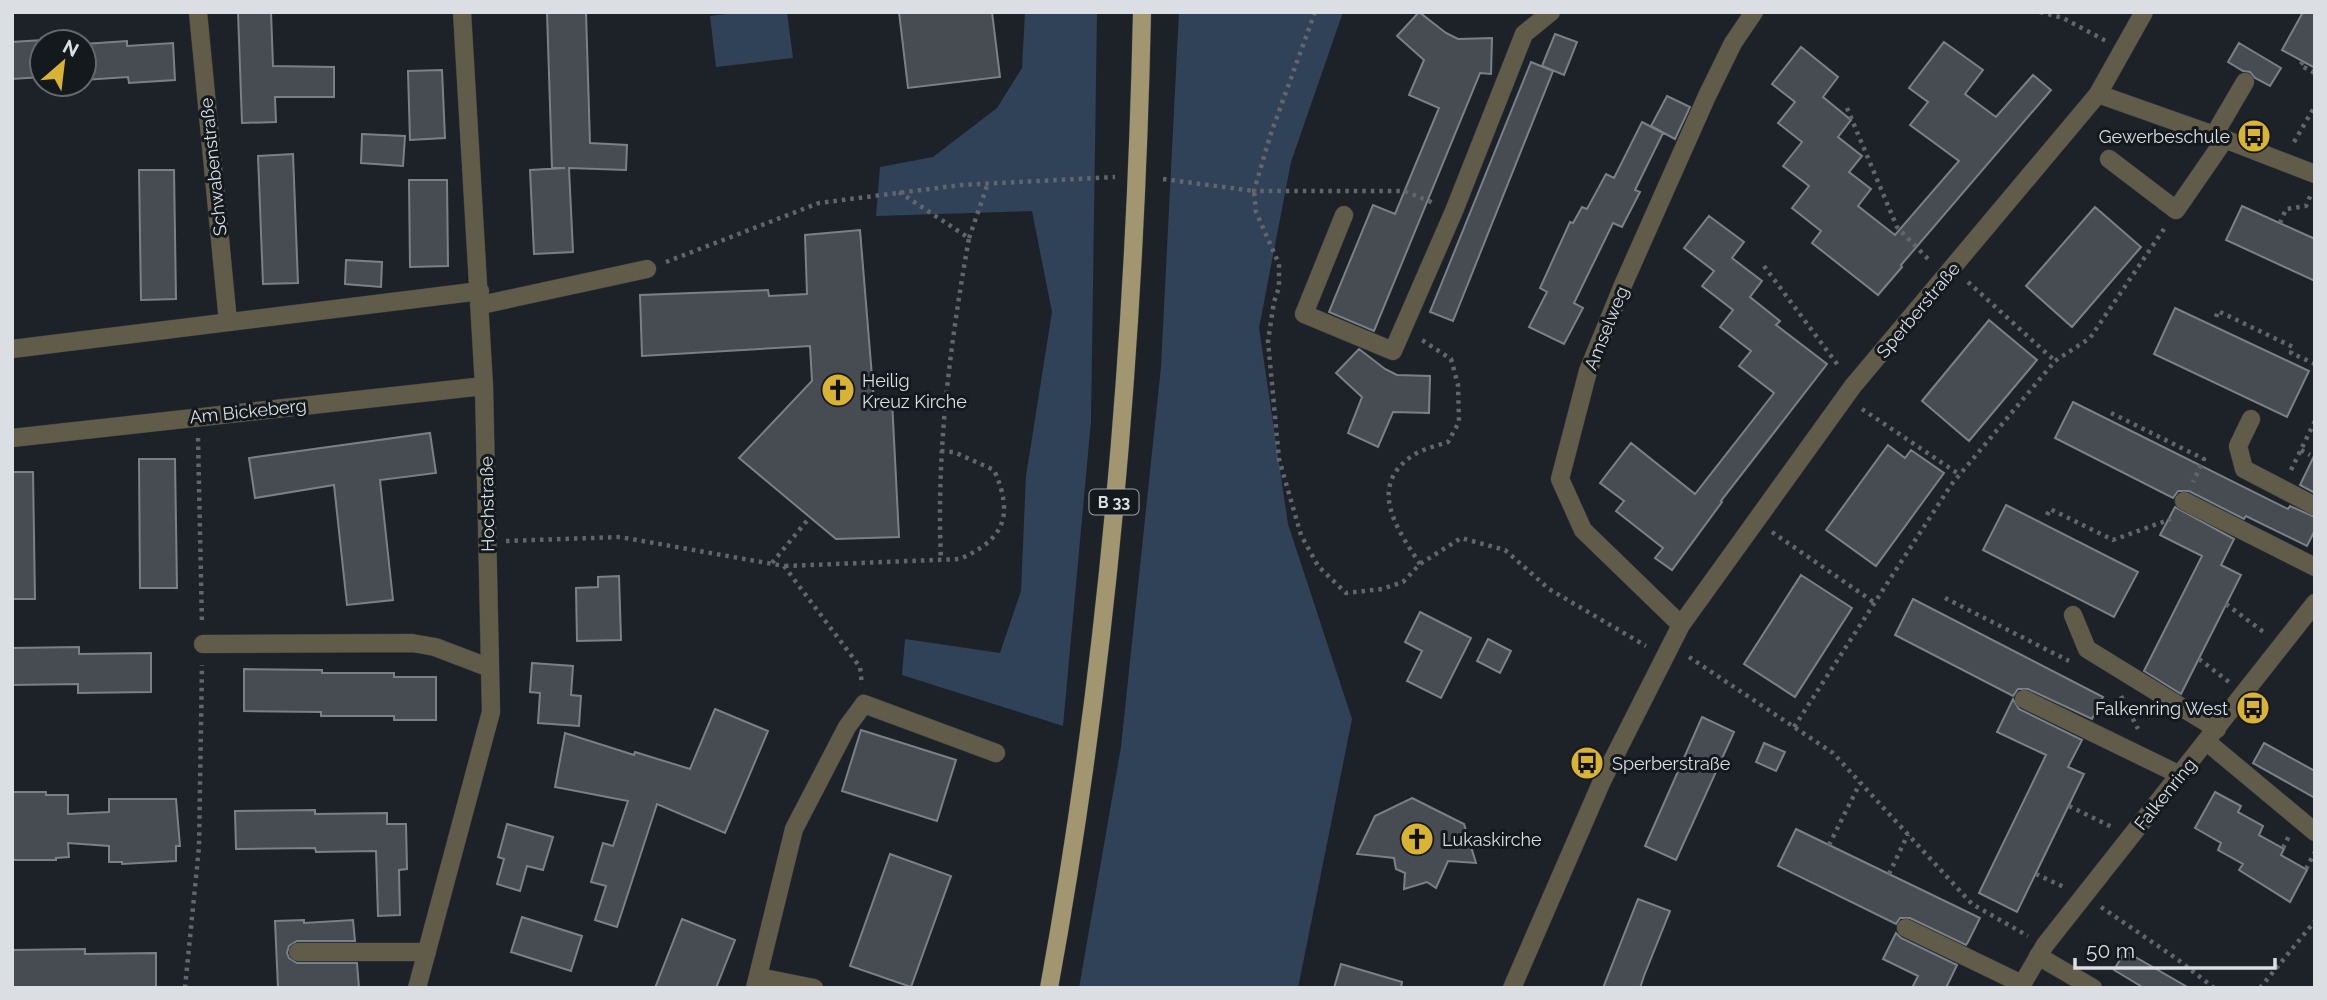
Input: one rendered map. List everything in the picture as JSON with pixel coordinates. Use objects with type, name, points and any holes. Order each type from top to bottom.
[{"type":"main road","name":"B 33","points":[[1049,988],[1083,766],[1112,523],[1134,240],[1142,12]]},
{"type":"street","name":"Schwabenstraße","points":[[198,12],[229,321]]},
{"type":"street","name":"Hochstraße","points":[[418,988],[491,712],[484,386],[466,109],[463,12]]},
{"type":"street","points":[[1344,215],[1304,314],[1393,351],[1454,211],[1524,34],[1551,12]]},
{"type":"street","name":"Amselweg","points":[[1681,625],[1584,530],[1560,479],[1588,371],[1623,285],[1707,96],[1733,43],[1754,12]]},
{"type":"street","name":"Sperberstraße","points":[[1512,988],[1602,781],[1681,625],[1849,392],[2098,94],[2144,12]]},
{"type":"street","points":[[2109,159],[2176,210],[2220,137],[2245,82]]},
{"type":"street","points":[[2098,94],[2315,174]]},
{"type":"street","points":[[12,349],[229,321],[480,298],[647,269]]},
{"type":"street","name":"Am Bickeberg","points":[[12,438],[484,386]]},
{"type":"street","points":[[2251,419],[2238,446],[2244,469],[2315,506]]},
{"type":"street","points":[[2184,501],[2315,567]]},
{"type":"street","name":"Falkenring","points":[[2021,986],[2041,951],[2315,603]]},
{"type":"street","points":[[2073,615],[2087,649],[2212,736],[2315,832]]},
{"type":"street","points":[[203,644],[412,643],[435,648],[490,668]]},
{"type":"street","points":[[2024,699],[2180,775]]},
{"type":"street","points":[[814,988],[757,982],[794,829],[847,727],[864,704],[996,753]]},
{"type":"street","points":[[1906,928],[2021,986]]},
{"type":"street","points":[[2041,951],[2094,988]]},
{"type":"street","points":[[298,952],[427,953]]},
{"type":"path","points":[[1315,12],[1270,136],[1254,191],[1256,212],[1279,264],[1279,286],[1268,341],[1279,459],[1301,534],[1318,566],[1346,593],[1382,589],[1403,582],[1420,564],[1461,538],[1505,550],[1549,589],[1665,657]]},
{"type":"path","points":[[2040,12],[2063,18],[2123,50]]},
{"type":"path","points":[[2303,62],[2300,65],[2315,73]]},
{"type":"path","points":[[2283,161],[2315,106]]},
{"type":"path","points":[[1847,108],[1896,227],[2055,361]]},
{"type":"path","points":[[647,269],[820,203],[900,191],[988,183],[1115,177]]},
{"type":"path","points":[[1163,180],[1254,191]]},
{"type":"path","points":[[941,560],[939,512],[944,408],[969,238],[988,183]]},
{"type":"path","points":[[2280,223],[2286,209],[2306,206],[2315,187]]},
{"type":"path","points":[[900,191],[969,238]]},
{"type":"path","points":[[1794,727],[1951,485],[2055,361],[2090,338],[2176,210]]},
{"type":"path","points":[[1764,266],[1849,392],[1960,475]]},
{"type":"path","points":[[2216,317],[2218,311],[2293,346],[2291,353],[2315,364]]},
{"type":"path","points":[[1403,328],[1451,359],[1458,384],[1459,422],[1448,442],[1414,454],[1393,472],[1387,491],[1397,530],[1420,564]]},
{"type":"path","points":[[2277,346],[2280,340]]},
{"type":"path","points":[[2047,515],[2050,509],[2113,540],[2176,517],[2204,459],[2121,422],[2111,413]]},
{"type":"path","points":[[185,988],[199,847],[203,644],[197,416]]},
{"type":"path","points":[[2282,489],[2315,421]]},
{"type":"path","points":[[2177,454],[2180,447]]},
{"type":"path","points":[[2301,450],[2311,456]]},
{"type":"path","points":[[488,542],[620,537],[784,566],[960,559],[979,550],[997,534],[1005,511],[1002,487],[994,470],[954,452],[941,451]]},
{"type":"path","points":[[772,564],[810,517]]},
{"type":"path","points":[[1756,521],[1875,603]]},
{"type":"path","points":[[2106,545],[2109,539]]},
{"type":"path","points":[[784,566],[860,667],[864,704]]},
{"type":"path","points":[[1945,598],[2078,666]]},
{"type":"path","points":[[2226,604],[2282,646]]},
{"type":"path","points":[[2199,659],[2244,694]]},
{"type":"path","points":[[1712,671],[1833,753],[1972,904],[2041,951]]},
{"type":"path","points":[[2120,695],[2138,730]]},
{"type":"path","points":[[1829,845],[1860,783]]},
{"type":"path","points":[[2069,806],[2132,836]]},
{"type":"path","points":[[1889,874],[1908,834]]},
{"type":"path","points":[[2306,869],[2315,852]]},
{"type":"path","points":[[2036,874],[2084,896],[2178,959],[2214,988]]},
{"type":"path","points":[[2260,988],[2315,921]]},
{"type":"shaded area","points":[[744,12],[787,12],[793,58],[716,67],[710,16]]},
{"type":"shaded area","points":[[1025,12],[1097,12],[1091,421],[1063,726],[902,675],[905,639],[1000,653],[1021,591],[1026,476],[1052,312],[1032,211],[876,216],[880,167],[933,157],[997,108],[1022,68]]},
{"type":"shaded area","points":[[1179,12],[1343,12],[1291,162],[1259,328],[1288,524],[1352,719],[1298,988],[1079,988],[1121,747],[1161,367]]},
{"type":"building","points":[[238,12],[271,12],[273,66],[334,67],[334,97],[275,97],[276,122],[242,123]]},
{"type":"building","points":[[547,12],[586,12],[590,143],[627,145],[626,170],[569,168],[573,252],[534,254],[530,170],[565,168],[552,168]]},
{"type":"building","points":[[899,12],[992,12],[1000,77],[908,88]]},
{"type":"building","points":[[1419,12],[1458,39],[1492,38],[1491,74],[1480,73],[1374,331],[1329,312],[1373,205],[1395,214],[1439,108],[1409,95],[1424,60],[1397,36]]},
{"type":"building","points":[[2303,12],[2315,12],[2315,68],[2282,50]]},
{"type":"building","points":[[1555,34],[1577,42],[1564,75],[1542,66]]},
{"type":"building","points":[[28,41],[28,78],[12,79],[12,42]]},
{"type":"building","points":[[127,41],[127,46],[173,43],[175,80],[129,83],[128,77],[98,79],[98,43]]},
{"type":"building","points":[[1944,42],[1983,70],[1965,94],[1996,117],[2033,75],[2051,90],[1878,295],[1812,243],[1821,231],[1792,208],[1809,186],[1783,166],[1802,142],[1778,123],[1795,102],[1772,84],[1801,47],[1838,77],[1823,97],[1851,120],[1838,137],[1862,156],[1849,172],[1871,189],[1858,206],[1895,235],[1959,161],[1910,125],[1928,102],[1909,88]]},
{"type":"building","points":[[2239,43],[2281,68],[2270,86],[2250,72],[2228,62]]},
{"type":"building","points":[[1531,62],[1553,71],[1453,321],[1430,312]]},
{"type":"building","points":[[442,70],[445,138],[410,140],[408,71]]},
{"type":"building","points":[[1667,96],[1690,107],[1675,139],[1651,126]]},
{"type":"building","points":[[1642,122],[1663,133],[1635,190],[1640,192],[1622,227],[1613,223],[1574,303],[1583,308],[1564,344],[1529,327],[1547,292],[1540,288],[1570,222],[1573,223],[1582,207],[1587,209],[1606,174],[1614,178]]},
{"type":"building","points":[[362,134],[405,136],[403,166],[361,163]]},
{"type":"building","points":[[293,154],[298,283],[263,284],[258,156]]},
{"type":"building","points":[[139,170],[174,170],[176,299],[141,300]]},
{"type":"building","points":[[409,180],[447,180],[448,266],[410,267]]},
{"type":"building","points":[[2242,206],[2315,239],[2315,281],[2226,240]]},
{"type":"building","points":[[2095,207],[2141,247],[2072,327],[2026,286]]},
{"type":"building","points":[[1709,216],[1744,242],[1732,258],[1762,281],[1750,297],[1780,321],[1776,325],[1827,364],[1721,501],[1672,570],[1655,558],[1663,548],[1616,511],[1624,501],[1600,483],[1631,443],[1695,494],[1774,393],[1739,366],[1751,351],[1720,327],[1733,310],[1702,286],[1714,271],[1684,248]]},
{"type":"building","name":"Heilig Kreuz Kirche","points":[[860,230],[874,401],[892,400],[899,537],[836,539],[739,458],[812,381],[810,346],[642,356],[640,295],[768,290],[769,296],[807,294],[805,235]]},
{"type":"building","points":[[346,260],[382,262],[381,287],[345,284]]},
{"type":"building","points":[[2175,308],[2309,371],[2287,417],[2154,354]]},
{"type":"building","points":[[1989,320],[2037,360],[1969,441],[1922,401]]},
{"type":"building","points":[[1359,349],[1397,375],[1430,376],[1429,413],[1393,412],[1378,447],[1348,433],[1362,397],[1336,373]]},
{"type":"building","points":[[2073,402],[2288,509],[2290,506],[2315,517],[2315,530],[2307,546],[2246,516],[2244,519],[2189,491],[2178,491],[2173,498],[2055,438]]},
{"type":"building","points":[[430,433],[436,473],[380,480],[393,600],[347,605],[334,485],[255,498],[249,458]]},
{"type":"building","points":[[1888,445],[1905,458],[1911,450],[1944,473],[1876,566],[1826,530]]},
{"type":"building","points":[[2315,454],[2315,493],[2300,485]]},
{"type":"building","points":[[139,459],[175,459],[177,588],[140,588]]},
{"type":"building","points":[[12,472],[33,472],[35,599],[12,599]]},
{"type":"building","points":[[2006,505],[2138,572],[2114,617],[1983,550]]},
{"type":"building","points":[[2175,507],[2234,539],[2221,565],[2241,575],[2181,694],[2144,671],[2202,556],[2160,535]]},
{"type":"building","points":[[1801,575],[1852,608],[1795,697],[1744,664]]},
{"type":"building","points":[[619,576],[621,640],[577,641],[576,588],[598,587],[598,577]]},
{"type":"building","points":[[1913,599],[2103,697],[2092,719],[2028,689],[2018,689],[2013,696],[1895,635]]},
{"type":"building","points":[[1420,612],[1471,638],[1441,698],[1407,681],[1422,651],[1405,642]]},
{"type":"building","points":[[1488,639],[1511,651],[1500,673],[1477,661]]},
{"type":"building","points":[[79,647],[79,654],[151,653],[151,692],[78,693],[78,684],[12,685],[12,648]]},
{"type":"building","points":[[532,663],[573,666],[571,695],[581,696],[579,726],[538,723],[540,693],[530,692]]},
{"type":"building","points":[[244,669],[394,673],[394,677],[436,677],[436,720],[394,720],[394,716],[321,716],[321,712],[244,711]]},
{"type":"building","points":[[2013,699],[2019,709],[2082,740],[2068,767],[2084,774],[2017,912],[1979,893],[2046,755],[1997,732]]},
{"type":"building","points":[[715,709],[768,731],[725,833],[657,804],[617,927],[595,920],[606,886],[591,882],[603,843],[613,846],[628,801],[555,787],[565,733],[690,769]]},
{"type":"building","points":[[1702,717],[1734,732],[1676,860],[1645,846]]},
{"type":"building","points":[[861,730],[956,760],[937,821],[842,791]]},
{"type":"building","points":[[1764,743],[1785,752],[1776,771],[1756,762]]},
{"type":"building","points":[[2264,743],[2315,771],[2315,798],[2253,763]]},
{"type":"building","points":[[12,792],[68,795],[68,814],[109,812],[109,799],[176,799],[180,846],[176,846],[176,861],[122,864],[109,862],[109,846],[68,843],[69,857],[56,860],[15,860],[12,858]]},
{"type":"building","points":[[2215,792],[2241,806],[2238,812],[2263,826],[2259,835],[2284,849],[2281,855],[2307,870],[2290,902],[2239,870],[2243,864],[2218,850],[2221,843],[2195,828]]},
{"type":"building","name":"Lukaskirche","points":[[1412,798],[1464,824],[1476,863],[1448,861],[1436,888],[1427,882],[1404,889],[1405,873],[1396,869],[1394,858],[1357,854],[1375,816]]},
{"type":"building","points":[[315,810],[315,814],[387,813],[387,824],[406,824],[407,869],[399,870],[400,915],[378,916],[376,851],[316,852],[315,848],[236,849],[235,811]]},
{"type":"building","points":[[507,824],[553,837],[543,870],[527,866],[520,891],[497,884],[504,859],[498,857]]},
{"type":"building","points":[[1796,829],[1980,918],[1966,945],[1910,918],[1900,918],[1896,924],[1778,866]]},
{"type":"building","points":[[890,854],[951,876],[911,987],[850,966]]},
{"type":"building","points":[[1638,899],[1670,911],[1640,988],[1603,988]]},
{"type":"building","points":[[522,917],[582,936],[571,971],[511,952]]},
{"type":"building","points":[[682,919],[735,940],[716,988],[655,988]]},
{"type":"building","points":[[304,920],[304,923],[353,920],[355,941],[297,941],[289,946],[287,953],[289,958],[297,963],[357,963],[359,988],[278,988],[275,921]]},
{"type":"building","points":[[1896,933],[1901,938],[1957,965],[1946,988],[1912,988],[1918,976],[1883,959]]},
{"type":"building","points":[[85,949],[85,954],[156,953],[156,988],[12,987],[12,950]]},
{"type":"building","points":[[2125,951],[2189,988],[2144,988],[2114,970]]},
{"type":"building","points":[[1341,964],[1402,982],[1401,988],[1334,988]]},
{"type":"place","name":"Gewerbeschule","points":[[2254,136]]},
{"type":"place","name":"Heilig Kreuz Kirche","points":[[838,390]]},
{"type":"place","name":"Falkenring West","points":[[2253,708]]},
{"type":"place","name":"Sperberstraße","points":[[1587,763]]},
{"type":"place","name":"Lukaskirche","points":[[1417,839]]}]
